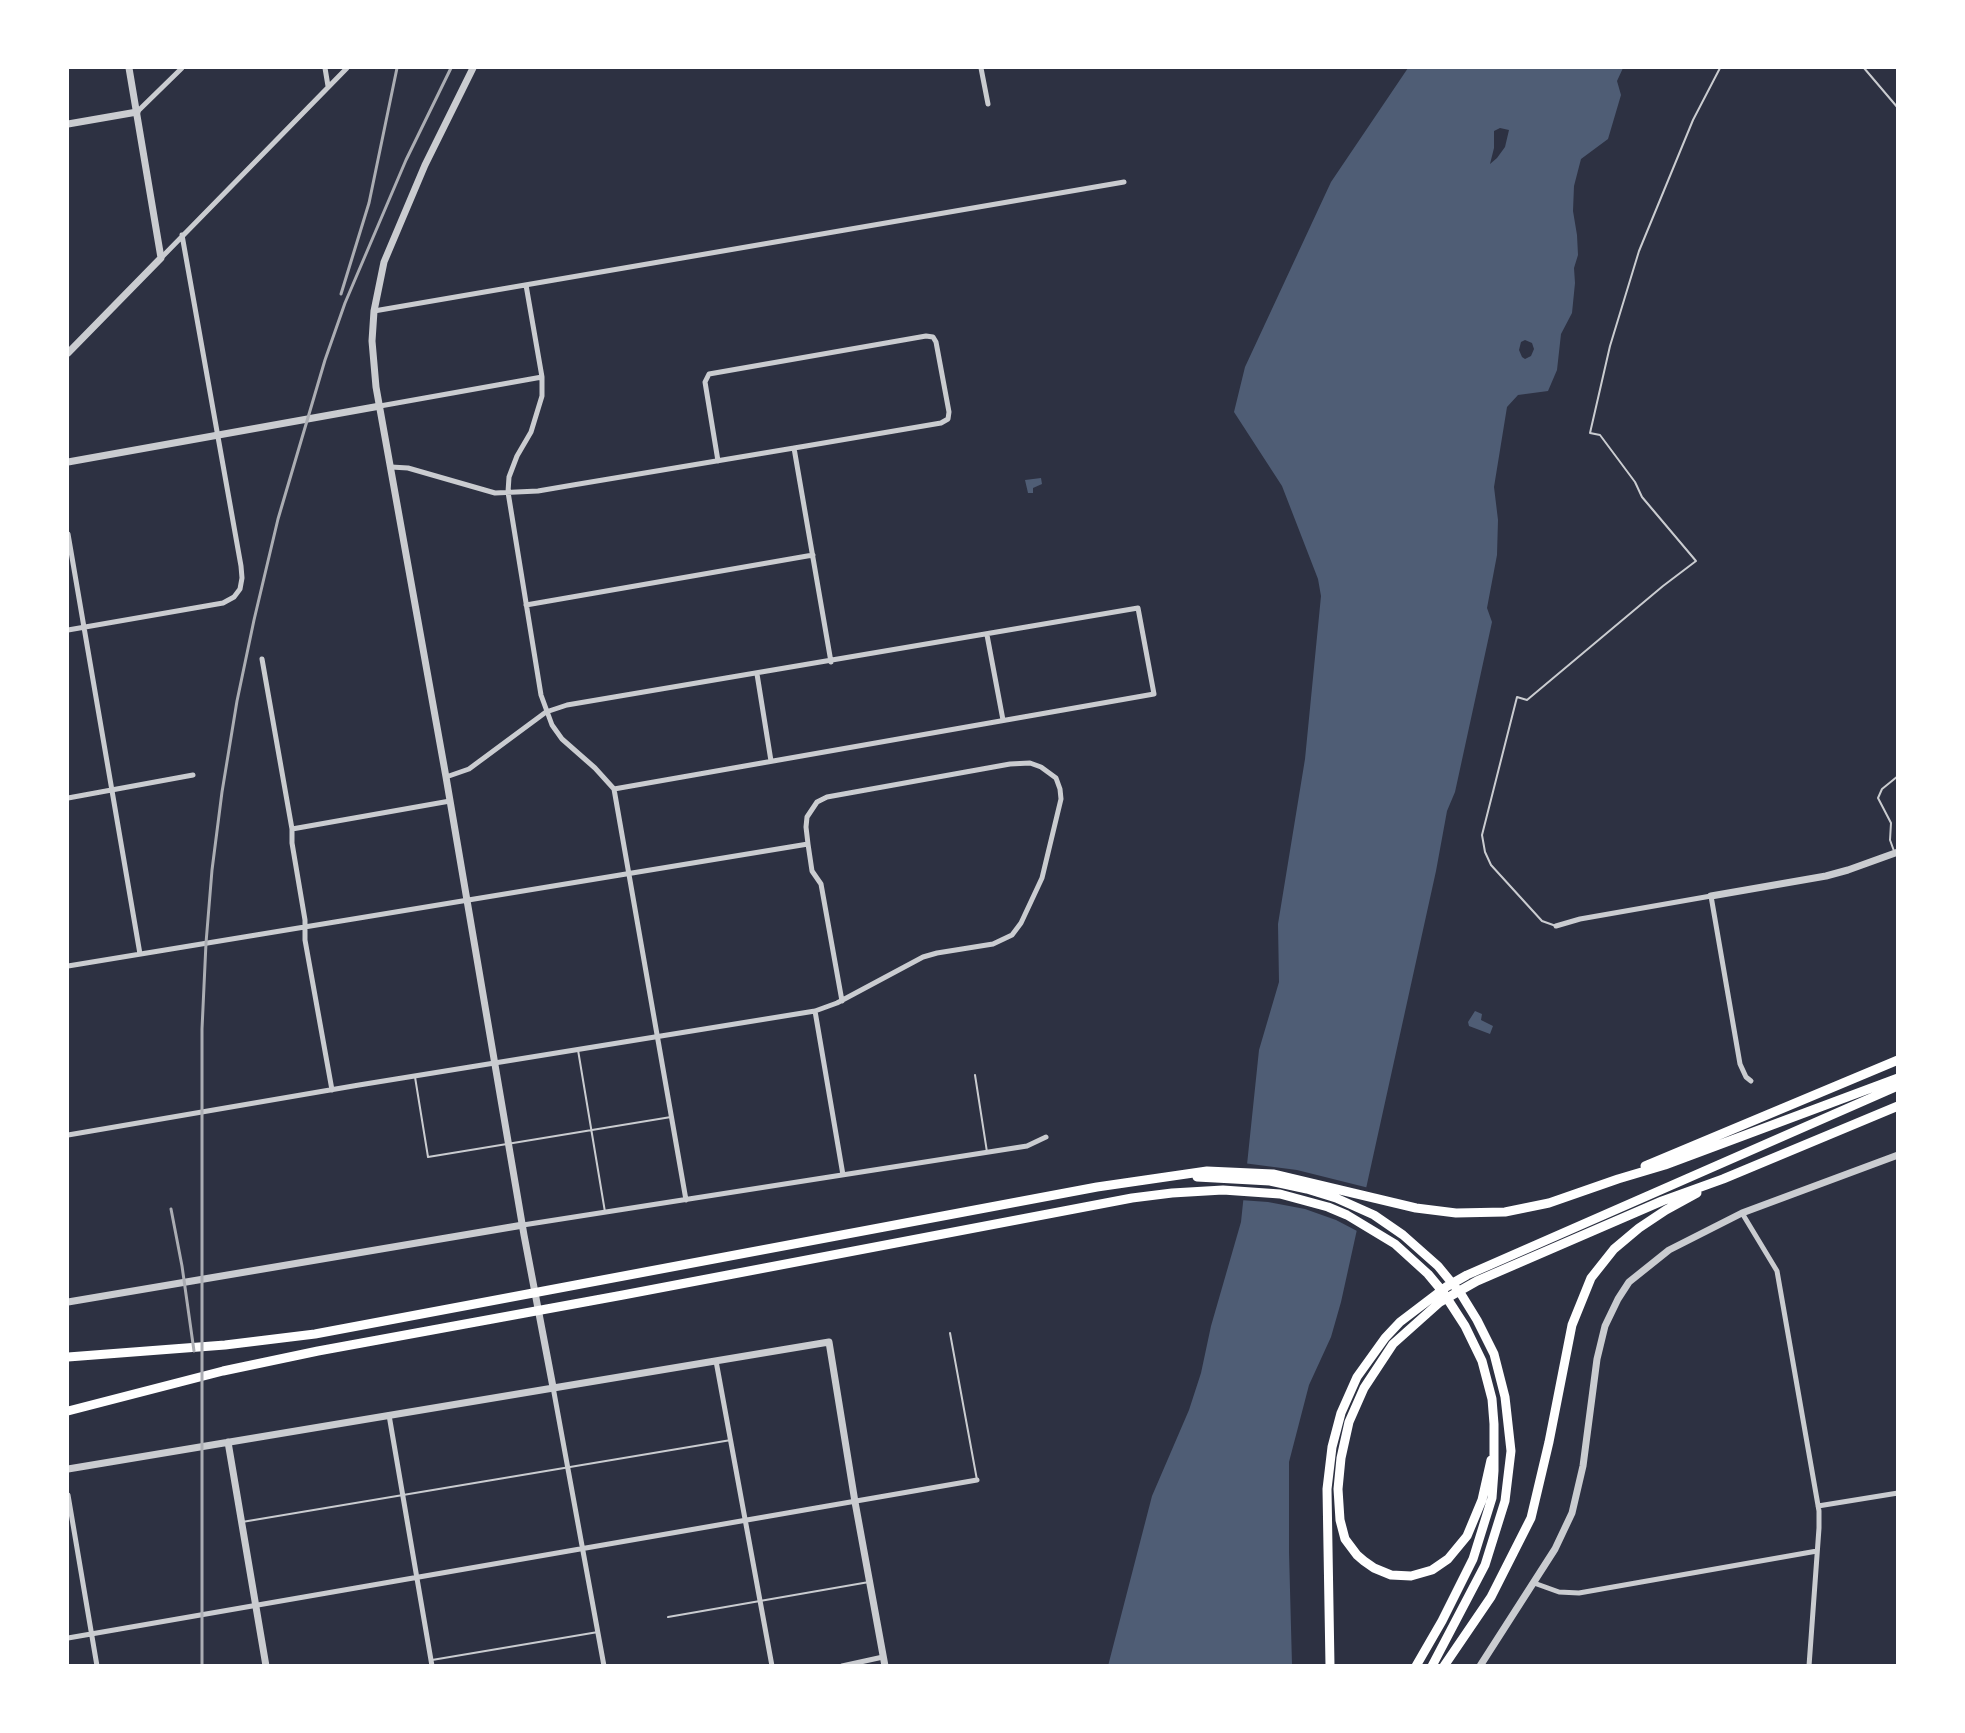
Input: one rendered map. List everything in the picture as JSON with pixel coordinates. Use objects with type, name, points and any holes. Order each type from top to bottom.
[{"type":"highway","points":[[1618,1179],[1898,1060]]},
{"type":"highway","points":[[68,1357],[225,1345],[315,1334],[1097,1187],[1207,1171],[1273,1174],[1416,1208],[1456,1213],[1505,1212],[1550,1203],[1665,1165],[1898,1078]]},
{"type":"highway","points":[[1330,1665],[1328,1489],[1332,1447],[1341,1413],[1358,1377],[1385,1338],[1400,1322],[1446,1287],[1467,1275],[1898,1086]]},
{"type":"highway","points":[[1494,1447],[1482,1500],[1467,1536],[1448,1559],[1432,1570],[1411,1576],[1401,1576],[1374,1568],[1351,1548],[1340,1520],[1338,1489],[1341,1458],[1349,1422],[1364,1388],[1393,1344],[1440,1302],[1477,1281],[1662,1201],[1723,1179],[1898,1106]]},
{"type":"highway","points":[[1176,1176],[1270,1181],[1321,1193],[1374,1215],[1403,1235],[1438,1266],[1461,1294],[1477,1320],[1494,1354],[1506,1397],[1511,1451],[1505,1501],[1485,1565],[1432,1665]]},
{"type":"highway","points":[[1444,1665],[1491,1597],[1531,1518],[1549,1442],[1572,1325],[1591,1278],[1614,1249],[1639,1228],[1666,1210],[1723,1179]]},
{"type":"highway","points":[[68,1411],[116,1397],[318,1351],[1132,1198],[1172,1193],[1241,1190],[1280,1194],[1328,1207],[1347,1215],[1378,1232],[1412,1258],[1443,1292],[1465,1326],[1482,1361],[1492,1399],[1494,1447],[1492,1498],[1473,1558],[1442,1621],[1416,1665]]},
{"type":"street","points":[[129,68],[161,258]]},
{"type":"street","points":[[68,124],[137,112],[182,68]]},
{"type":"street","points":[[326,68],[328,86]]},
{"type":"street","points":[[68,353],[347,68]]},
{"type":"street","points":[[472,68],[425,165],[384,262],[374,311],[372,341],[380,406],[494,1064],[604,1665]]},
{"type":"street","points":[[981,68],[988,104]]},
{"type":"street","points":[[374,311],[1124,182]]},
{"type":"street","points":[[68,630],[223,603],[234,597],[240,589],[241,566],[182,235]]},
{"type":"street","points":[[526,285],[542,377],[542,396],[537,415],[509,477],[508,492],[541,695],[552,725],[562,739],[596,768],[614,789],[686,1200]]},
{"type":"street","points":[[392,467],[408,468],[495,493],[541,491],[718,461],[941,423],[947,420],[949,412],[936,342],[933,337],[926,336],[712,373],[707,376],[705,382],[718,461]]},
{"type":"street","points":[[68,462],[542,377]]},
{"type":"street","points":[[794,448],[831,662]]},
{"type":"street","points":[[68,534],[140,954]]},
{"type":"street","points":[[526,605],[813,555]]},
{"type":"street","points":[[446,777],[469,769],[546,712],[567,705],[831,662],[1138,608],[1154,694],[614,789]]},
{"type":"street","points":[[987,635],[1003,720]]},
{"type":"street","points":[[262,659],[292,829],[292,843],[304,913],[305,940],[332,1090]]},
{"type":"street","points":[[757,674],[771,761]]},
{"type":"street","points":[[68,1135],[815,1011],[842,1000],[922,957],[955,949],[993,944],[1012,935],[1021,923],[1042,878],[1061,799],[1056,778],[1036,764],[1022,762],[831,796],[817,802],[810,810],[806,827],[808,844],[812,872],[821,884],[842,1000]]},
{"type":"street","points":[[68,798],[193,775]]},
{"type":"street","points":[[292,829],[450,801]]},
{"type":"street","points":[[68,966],[808,844]]},
{"type":"street","points":[[1556,926],[1580,919],[1839,873],[1896,853]]},
{"type":"street","points":[[1711,896],[1740,1062],[1746,1077],[1751,1082]]},
{"type":"street","points":[[815,1011],[843,1175]]},
{"type":"street","points":[[68,1302],[523,1226],[1027,1146],[1046,1137]]},
{"type":"street","points":[[1480,1665],[1534,1583],[1572,1513],[1583,1466],[1597,1359],[1605,1326],[1629,1282],[1669,1250],[1742,1213],[1898,1155]]},
{"type":"street","points":[[1742,1213],[1777,1271],[1818,1506],[1819,1528],[1809,1665]]},
{"type":"street","points":[[68,1469],[829,1342],[884,1661],[842,1665]]},
{"type":"street","points":[[716,1360],[772,1665]]},
{"type":"street","points":[[388,1415],[432,1663]]},
{"type":"street","points":[[228,1442],[266,1665]]},
{"type":"street","points":[[68,1638],[977,1480]]},
{"type":"street","points":[[1818,1506],[1898,1493]]},
{"type":"street","points":[[68,1495],[97,1665]]},
{"type":"street","points":[[1534,1583],[1559,1592],[1579,1593],[1817,1551]]},
{"type":"lane","points":[[1556,926],[1542,921],[1491,865],[1485,852],[1482,835],[1517,697],[1527,700],[1696,561],[1642,497],[1635,482],[1600,435],[1590,433],[1610,345],[1639,251],[1689,127],[1720,68]]},
{"type":"lane","points":[[1863,68],[1898,108]]},
{"type":"lane","points":[[1896,853],[1890,840],[1891,823],[1878,798],[1882,789],[1898,776]]},
{"type":"lane","points":[[578,1050],[605,1213]]},
{"type":"lane","points":[[975,1075],[987,1152]]},
{"type":"lane","points":[[415,1077],[428,1157],[671,1117]]},
{"type":"lane","points":[[950,1333],[977,1480]]},
{"type":"lane","points":[[242,1522],[731,1440]]},
{"type":"lane","points":[[668,1617],[869,1582]]},
{"type":"lane","points":[[432,1663],[598,1632]]},
{"type":"water","points":[[1408,68],[1623,68],[1617,81],[1621,95],[1608,139],[1581,159],[1574,186],[1573,211],[1578,255],[1574,268],[1572,313],[1561,334],[1557,370],[1548,391],[1518,395],[1507,407],[1494,487],[1498,520],[1497,555],[1487,608],[1492,622],[1455,792],[1447,811],[1436,871],[1341,1302],[1331,1337],[1309,1385],[1289,1462],[1292,1665],[1108,1666],[1152,1496],[1189,1410],[1241,1222],[1259,1050],[1279,982],[1278,924],[1305,759],[1321,596],[1318,579],[1282,486],[1234,412],[1245,367],[1331,182]],"holes":[[[1500,128],[1509,130],[1505,147],[1490,164],[1494,148],[1494,131]],[[1525,340],[1532,343],[1534,349],[1531,356],[1525,359],[1519,350],[1521,342]]]},
{"type":"water","points":[[1041,478],[1042,484],[1033,488],[1033,493],[1028,493],[1025,480]]},
{"type":"water","points":[[1475,1011],[1482,1014],[1481,1020],[1493,1026],[1490,1034],[1469,1026],[1468,1022]]},
{"type":"pier","points":[[1243,1163],[1297,1170],[1369,1188],[1359,1232],[1336,1220],[1305,1209],[1268,1202],[1240,1200]]},
{"type":"railway","points":[[341,294],[369,203],[397,68]]},
{"type":"railway","points":[[202,1666],[202,1029],[212,870],[222,792],[237,701],[278,519],[325,360],[345,303],[406,160],[451,68]]},
{"type":"railway","points":[[171,1209],[194,1351]]}]
